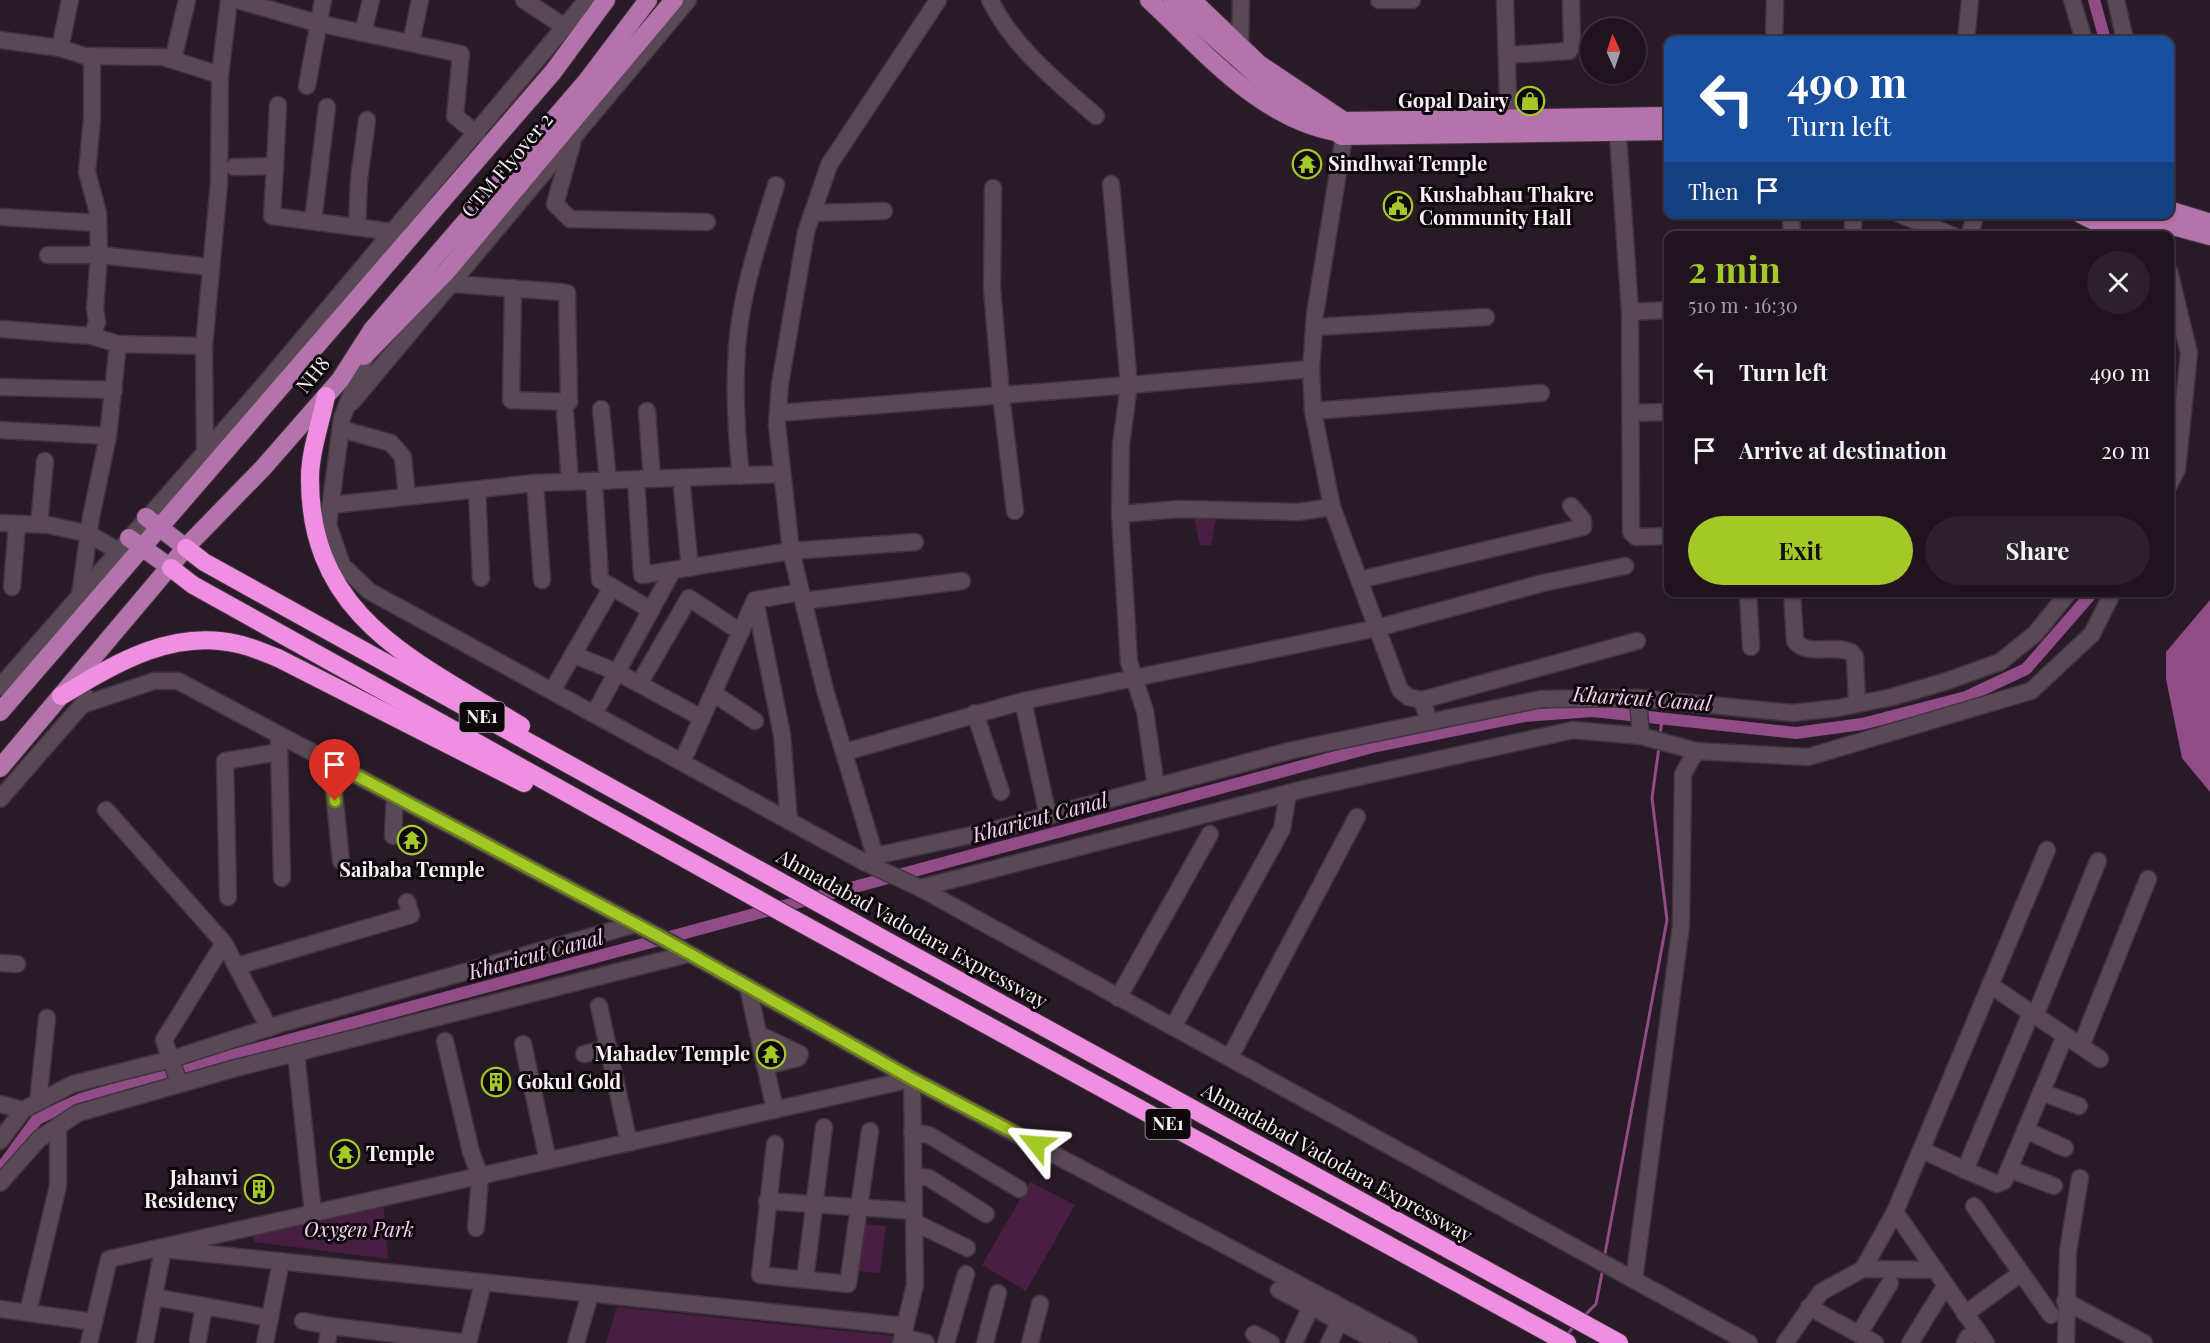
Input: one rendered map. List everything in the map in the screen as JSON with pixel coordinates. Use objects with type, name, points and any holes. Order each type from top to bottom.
[{"type":"highway","points":[[326,396],[310,475],[313,522],[326,567],[353,609],[388,644],[543,739],[586,775]]},
{"type":"highway","name":"Ahmadabad Vadodara Expressway","points":[[186,548],[214,568],[586,775],[1612,1339]]},
{"type":"highway","name":"NE1","points":[[171,568],[193,585],[624,825],[1567,1343]]},
{"type":"highway","points":[[61,696],[132,655],[182,642],[212,641],[238,644],[278,658],[584,813],[624,825]]},
{"type":"main road","name":"NH8","points":[[0,712],[129,546],[549,76],[606,0]]},
{"type":"main road","name":"NH8","points":[[0,768],[186,548],[263,468],[340,380],[372,330],[586,82],[648,0]]},
{"type":"main road","name":"CTM Flyover 2","points":[[340,380],[446,272],[674,0]]},
{"type":"main road","points":[[1149,0],[1250,94],[1289,118],[1312,127],[1341,130],[1617,124],[1664,130]]},
{"type":"main road","points":[[1172,0],[1241,64],[1293,103],[1341,130]]},
{"type":"main road","points":[[1192,0],[1267,69],[1341,130]]},
{"type":"main road","points":[[1617,124],[1664,117]]},
{"type":"main road","points":[[2094,219],[2116,227],[2165,221],[2210,222]]},
{"type":"main road","points":[[2165,221],[2210,236]]},
{"type":"main road","points":[[152,521],[186,548]]},
{"type":"main road","points":[[129,546],[171,568]]},
{"type":"street","points":[[60,48],[70,0]]},
{"type":"street","points":[[173,60],[187,0]]},
{"type":"street","points":[[205,452],[204,346],[219,183],[220,75],[229,0]]},
{"type":"street","points":[[237,0],[317,23],[461,54],[455,116],[477,134]]},
{"type":"street","points":[[307,86],[323,0]]},
{"type":"street","points":[[363,33],[370,0]]},
{"type":"street","points":[[411,44],[420,0]]},
{"type":"street","points":[[524,0],[565,27]]},
{"type":"street","points":[[152,521],[205,452],[477,134],[587,0]]},
{"type":"street","points":[[346,409],[453,284],[688,0]]},
{"type":"street","points":[[869,859],[845,752],[825,690],[791,551],[781,474],[778,413],[793,297],[812,213],[830,165],[938,0]]},
{"type":"street","points":[[990,0],[1011,34],[1050,76],[1096,116]]},
{"type":"street","points":[[1240,0],[1240,45]]},
{"type":"street","points":[[1378,0],[1412,0]]},
{"type":"street","points":[[1505,0],[1509,125]]},
{"type":"street","points":[[1507,55],[1569,51],[1572,46],[1571,0]]},
{"type":"street","points":[[1774,36],[1775,0]]},
{"type":"street","points":[[1966,36],[1970,0]]},
{"type":"street","points":[[2072,0],[2084,36]]},
{"type":"street","points":[[2116,0],[2124,36]]},
{"type":"street","points":[[0,40],[60,48],[92,56],[163,57],[220,75]]},
{"type":"street","points":[[92,56],[92,119],[87,172],[98,222],[99,255],[95,308],[97,322],[92,336]]},
{"type":"street","points":[[535,64],[549,76]]},
{"type":"street","points":[[278,105],[272,216],[393,232]]},
{"type":"street","points":[[313,221],[327,107]]},
{"type":"street","points":[[357,227],[359,179],[367,120]]},
{"type":"street","points":[[1617,124],[1630,312],[1631,532],[1636,537],[1664,536]]},
{"type":"street","points":[[1341,130],[1322,260],[1315,327],[1311,369],[1313,411],[1332,507],[1400,690],[1408,697],[1422,700],[1636,641]]},
{"type":"street","points":[[574,137],[555,204],[570,219],[707,222]]},
{"type":"street","points":[[234,167],[275,166]]},
{"type":"street","points":[[1111,184],[1129,385],[1121,444],[1120,514],[1129,662],[1145,711],[1156,787]]},
{"type":"street","points":[[741,476],[735,419],[737,345],[751,267],[776,185]]},
{"type":"street","points":[[993,188],[992,288],[1001,395],[1015,511]]},
{"type":"street","points":[[812,213],[884,211]]},
{"type":"street","points":[[0,217],[98,222]]},
{"type":"street","points":[[1912,219],[1942,231]]},
{"type":"street","points":[[48,255],[99,255],[211,267]]},
{"type":"street","points":[[453,284],[513,288],[567,293],[569,402],[511,400],[513,288]]},
{"type":"street","points":[[2174,292],[2189,353],[2177,469],[2174,475]]},
{"type":"street","points":[[1630,312],[1664,310]]},
{"type":"street","points":[[1315,327],[1486,317]]},
{"type":"street","points":[[0,329],[92,336],[118,344],[204,346]]},
{"type":"street","points":[[80,596],[89,534],[108,436],[118,344]]},
{"type":"street","points":[[367,354],[346,409],[341,429],[328,525],[342,565],[369,591],[789,821],[869,859],[1749,1343]]},
{"type":"street","points":[[778,413],[1311,369]]},
{"type":"street","points":[[0,387],[114,390]]},
{"type":"street","points":[[1313,411],[1541,393]]},
{"type":"street","points":[[601,409],[600,580],[651,610]]},
{"type":"street","points":[[647,411],[642,575],[791,551],[915,542]]},
{"type":"street","points":[[565,412],[570,482]]},
{"type":"street","points":[[1632,413],[1664,412]]},
{"type":"street","points":[[341,429],[391,443],[403,457],[407,497]]},
{"type":"street","points":[[0,430],[108,436]]},
{"type":"street","points":[[39,525],[45,461]]},
{"type":"street","points":[[331,505],[535,483],[781,474]]},
{"type":"street","points":[[681,478],[690,568]]},
{"type":"street","points":[[535,483],[542,580]]},
{"type":"street","points":[[477,490],[481,578]]},
{"type":"street","points":[[1359,580],[1583,526],[1583,520],[1571,506]]},
{"type":"street","points":[[1120,514],[1180,509],[1298,512],[1332,507]]},
{"type":"street","points":[[0,687],[80,596],[129,546],[89,534],[39,525],[8,524],[12,587]]},
{"type":"street","points":[[845,752],[1023,701],[1377,628],[1543,583],[1625,566]]},
{"type":"street","points":[[594,714],[673,570]]},
{"type":"street","points":[[755,600],[962,581]]},
{"type":"street","points":[[552,691],[612,587]]},
{"type":"street","points":[[639,684],[689,597],[741,632]]},
{"type":"street","points":[[1748,597],[1751,647]]},
{"type":"street","points":[[1792,597],[1795,641],[1800,648],[1808,650],[1832,648],[1851,652],[1854,657],[1857,704]]},
{"type":"street","points":[[869,859],[1048,816],[1293,750],[1541,699],[1638,698],[1792,713],[1857,704],[1944,682],[2000,662],[2035,634],[2065,597]]},
{"type":"street","points":[[920,888],[1288,793],[1573,730],[1641,736],[1696,751],[1808,757],[2031,691],[2092,634],[2111,597]]},
{"type":"street","points":[[682,762],[755,600]]},
{"type":"street","points":[[755,600],[782,735],[789,821]]},
{"type":"street","points":[[574,655],[617,672],[702,718]]},
{"type":"street","points":[[0,799],[82,705],[97,675]]},
{"type":"street","points":[[82,705],[154,681],[178,681],[662,938],[912,1079],[1343,1316],[1372,1341]]},
{"type":"street","points":[[713,693],[755,721]]},
{"type":"street","points":[[1638,698],[1641,736]]},
{"type":"street","points":[[1422,700],[1428,722]]},
{"type":"street","points":[[1023,701],[1048,816]]},
{"type":"street","points":[[975,713],[1001,792]]},
{"type":"street","points":[[278,734],[282,878]]},
{"type":"street","points":[[1634,1280],[1681,925],[1683,774],[1696,751]]},
{"type":"street","points":[[228,897],[225,761],[279,752]]},
{"type":"street","points":[[331,762],[341,861]]},
{"type":"street","points":[[1173,1027],[1282,829],[1288,793]]},
{"type":"street","points":[[393,836],[395,796]]},
{"type":"street","points":[[106,810],[224,943],[269,1028]]},
{"type":"street","points":[[1230,1057],[1357,817]]},
{"type":"street","points":[[1118,998],[1210,834]]},
{"type":"street","points":[[1863,1269],[1895,1212],[2047,850]]},
{"type":"street","points":[[1965,1170],[2098,861]]},
{"type":"street","points":[[2081,1046],[2148,879]]},
{"type":"street","points":[[237,966],[411,915],[407,902]]},
{"type":"street","points":[[0,1141],[30,1106],[73,1084],[172,1059],[269,1028],[636,924]]},
{"type":"street","points":[[179,1083],[164,1040],[224,943]]},
{"type":"street","points":[[0,1183],[39,1139],[78,1113],[179,1083],[688,954]]},
{"type":"street","points":[[1990,986],[2100,1059]]},
{"type":"street","points":[[748,987],[775,1110]]},
{"type":"street","points":[[599,1006],[629,1143]]},
{"type":"street","points":[[30,1106],[47,1018]]},
{"type":"street","points":[[758,1034],[800,1054],[798,1058],[765,1066]]},
{"type":"street","points":[[1922,1150],[2001,1184],[2066,1036]]},
{"type":"street","points":[[445,1041],[471,1152],[480,1176],[476,1228]]},
{"type":"street","points":[[523,1044],[548,1161]]},
{"type":"street","points":[[584,1054],[609,1048]]},
{"type":"street","points":[[296,1053],[313,1214]]},
{"type":"street","points":[[88,1343],[110,1259],[912,1079]]},
{"type":"street","points":[[903,1335],[915,1285],[912,1079]]},
{"type":"street","points":[[2041,1092],[2079,1106]]},
{"type":"street","points":[[0,1104],[30,1106]]},
{"type":"street","points":[[28,1312],[58,1186],[58,1126]]},
{"type":"street","points":[[815,1286],[815,1204],[824,1127]]},
{"type":"street","points":[[2025,1130],[2065,1148]]},
{"type":"street","points":[[775,1144],[760,1275],[815,1286],[848,1284],[870,1131]]},
{"type":"street","points":[[912,1132],[929,1135],[1019,1189]]},
{"type":"street","points":[[2009,1169],[2054,1186]]},
{"type":"street","points":[[913,1175],[929,1178],[986,1214]]},
{"type":"street","points":[[2066,1343],[2068,1251],[2080,1178]]},
{"type":"street","points":[[767,1201],[859,1207],[914,1216],[967,1248]]},
{"type":"street","points":[[1974,1206],[2051,1315]]},
{"type":"street","points":[[1895,1212],[1986,1343]]},
{"type":"street","points":[[160,1249],[590,1294],[903,1335],[926,1343]]},
{"type":"street","points":[[145,1343],[160,1249]]},
{"type":"street","points":[[265,1343],[281,1262]]},
{"type":"street","points":[[1785,1343],[1821,1292],[1863,1269],[1936,1270]]},
{"type":"street","points":[[1965,1314],[2021,1273]]},
{"type":"street","points":[[946,1343],[966,1274]]},
{"type":"street","points":[[303,1322],[407,1339],[468,1343],[483,1282]]},
{"type":"street","points":[[1859,1334],[1890,1283]]},
{"type":"street","points":[[1910,1343],[1946,1285]]},
{"type":"street","points":[[1279,1290],[1311,1307],[1343,1316],[1409,1343]]},
{"type":"street","points":[[985,1343],[998,1293]]},
{"type":"street","points":[[576,1343],[590,1294]]},
{"type":"street","points":[[154,1297],[270,1318]]},
{"type":"street","points":[[2066,1301],[2144,1343]]},
{"type":"street","points":[[1030,1343],[1040,1304]]},
{"type":"street","points":[[198,1340],[204,1306]]},
{"type":"street","points":[[1294,1343],[1311,1307]]},
{"type":"street","points":[[1809,1307],[1875,1343]]},
{"type":"street","points":[[0,1309],[94,1322]]},
{"type":"street","points":[[1329,1343],[1343,1316]]},
{"type":"street","points":[[327,1343],[330,1326]]},
{"type":"street","points":[[1254,1334],[1271,1343]]},
{"type":"green space","points":[[1193,514],[1216,519],[1211,545],[1200,545]]},
{"type":"green space","points":[[1030,1182],[1075,1205],[1026,1291],[982,1265]]},
{"type":"green space","name":"Oxygen Park","points":[[383,1198],[388,1259],[255,1242],[251,1235]]},
{"type":"green space","points":[[863,1224],[886,1226],[880,1273],[856,1271]]},
{"type":"green space","points":[[617,1307],[894,1336],[892,1343],[606,1343]]},
{"type":"shaded area","points":[[2210,600],[2210,792],[2182,758],[2166,679],[2166,652]]},
{"type":"waterway","name":"Kharicut Canal","points":[[2094,0],[2104,36]]},
{"type":"waterway","name":"Kharicut Canal","points":[[2134,219],[2135,231]]},
{"type":"waterway","name":"Kharicut Canal","points":[[0,1170],[37,1119],[81,1099],[193,1066],[1376,746],[1524,716],[1593,711],[1796,733],[1862,724],[1966,697],[2026,669],[2089,597]]},
{"type":"waterway","points":[[1660,735],[1662,719]]},
{"type":"waterway","points":[[1604,1259],[1667,920],[1652,798],[1659,747]]},
{"type":"waterway","points":[[1584,1316],[1596,1304],[1603,1268]]},
{"type":"waterway","points":[[1566,1336],[1575,1325]]},
{"type":"place","name":"Gopal Dairy","points":[[1530,101]]},
{"type":"place","name":"Sindhwai Temple","points":[[1307,164]]},
{"type":"place","name":"Kushabhau Thakre Community Hall","points":[[1398,206]]},
{"type":"place","name":"Saibaba Temple","points":[[412,840]]},
{"type":"place","name":"Mahadev Temple","points":[[771,1054]]},
{"type":"place","name":"Gokul Gold","points":[[496,1082]]},
{"type":"place","name":"Temple","points":[[345,1154]]},
{"type":"place","name":"Jahanvi Residency","points":[[259,1189]]},
{"type":"route","points":[[335,801],[331,762],[660,937],[912,1079],[1036,1144]]}]
